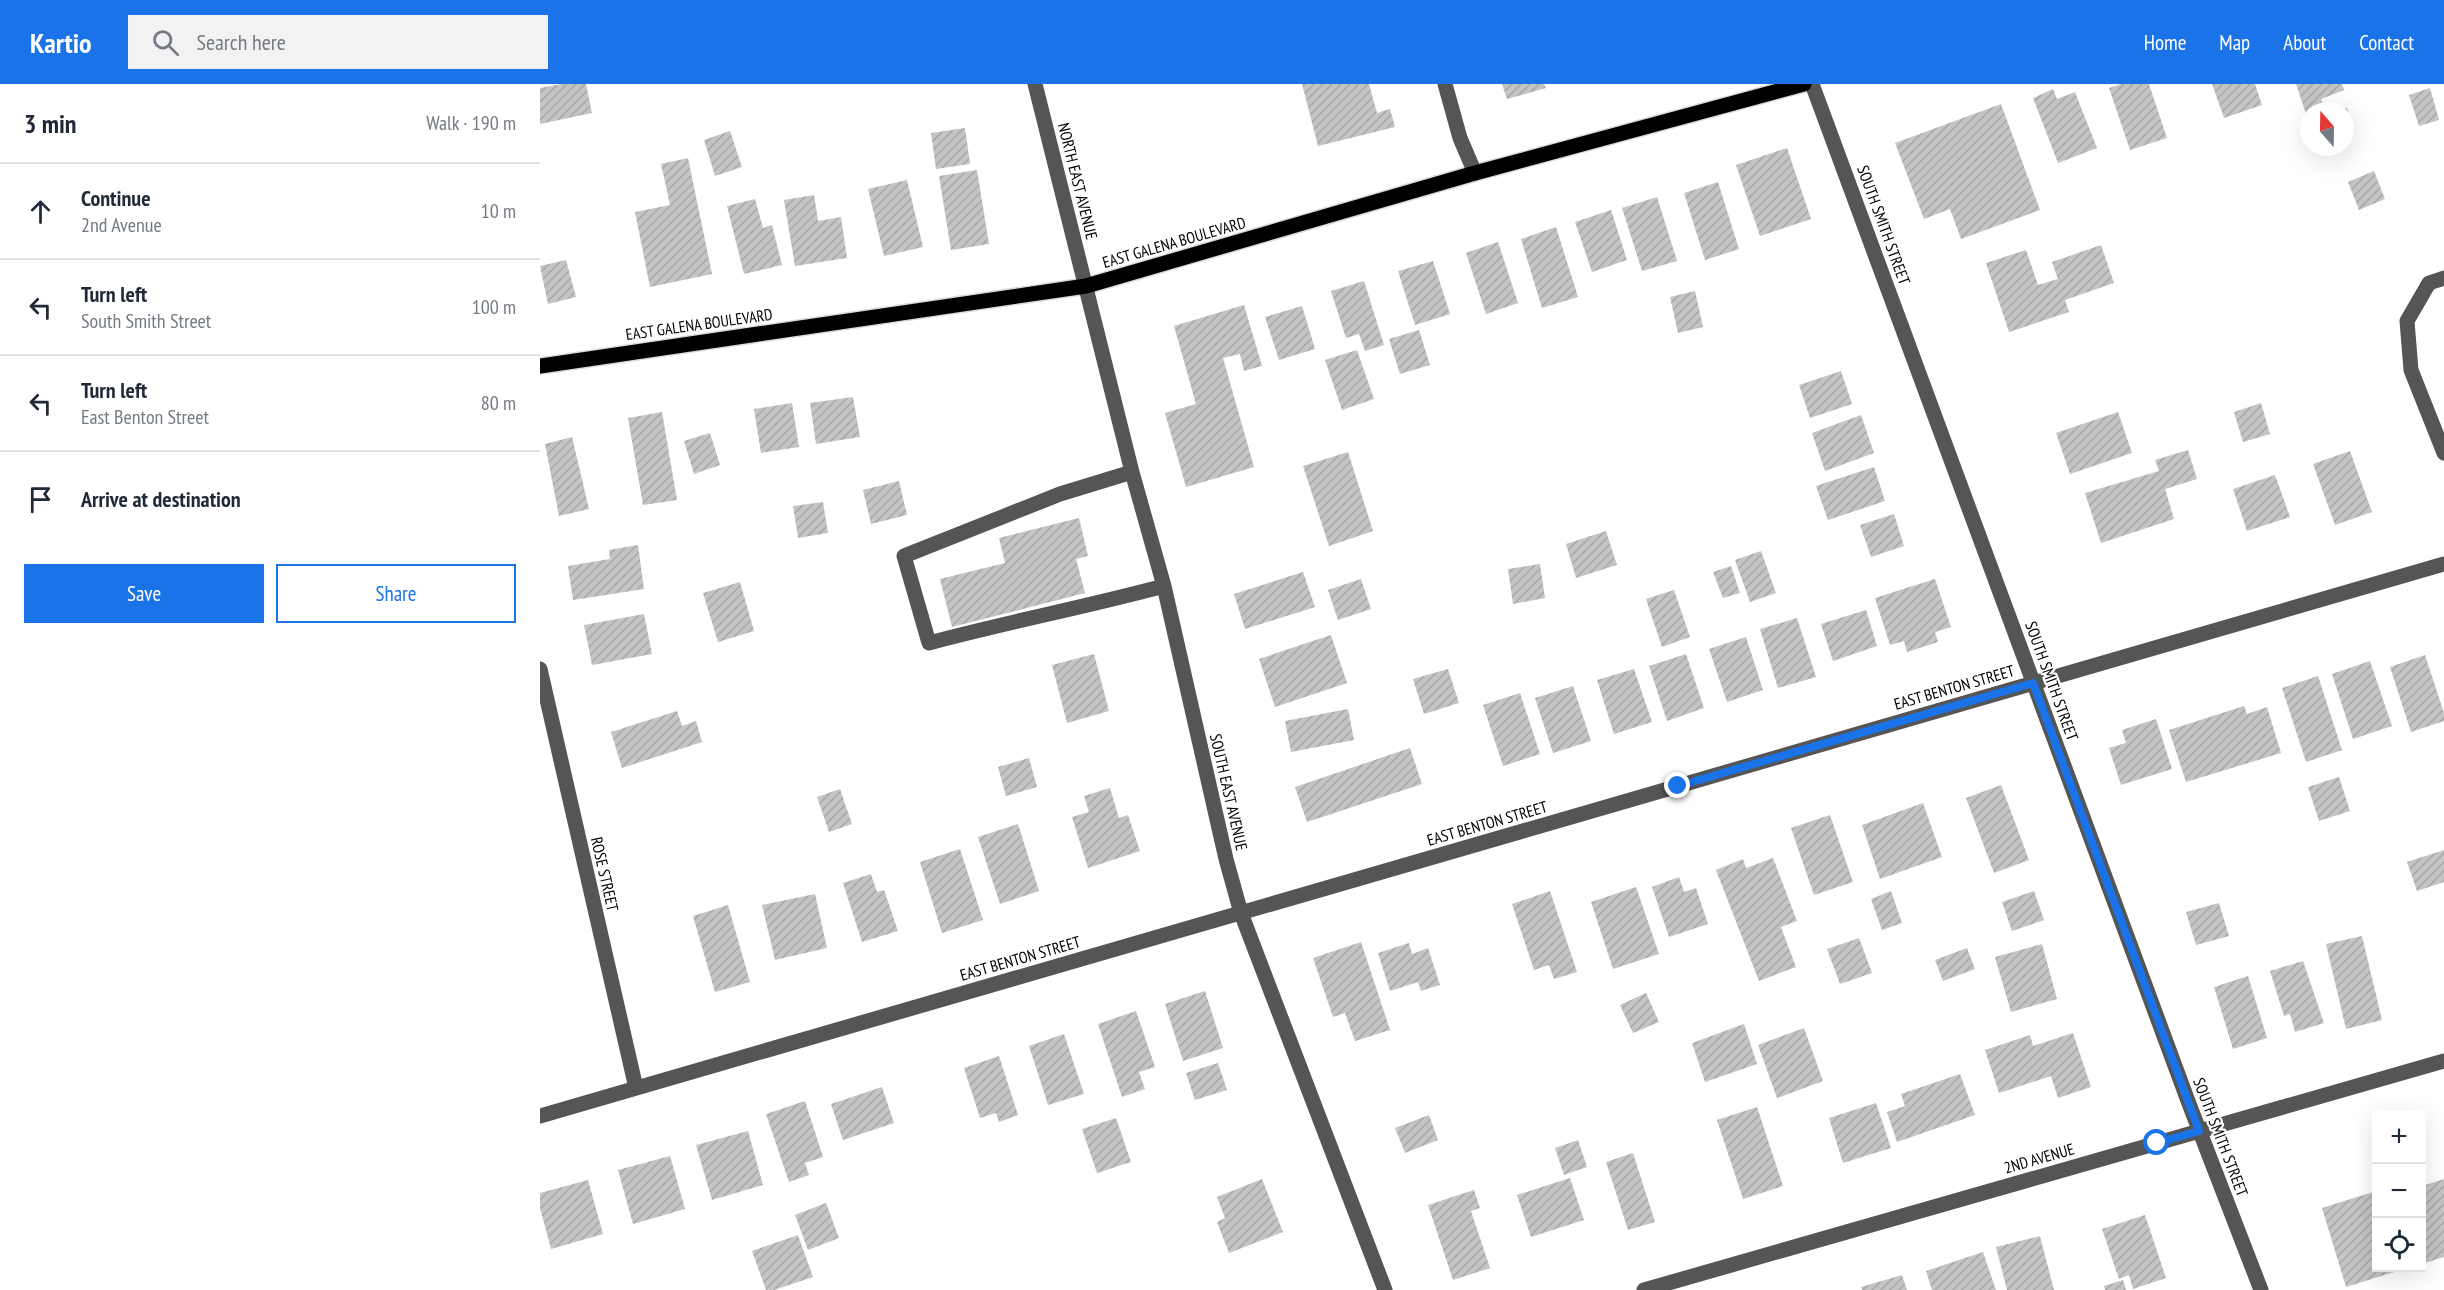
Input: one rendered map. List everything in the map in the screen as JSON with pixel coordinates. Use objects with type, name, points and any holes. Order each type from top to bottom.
[{"type":"main road","name":"EAST GALENA BOULEVARD","points":[[540,366],[1086,286],[1474,173],[1804,84]]},
{"type":"street","name":"NORTH EAST AVENUE","points":[[1035,84],[1086,286]]},
{"type":"street","points":[[1445,84],[1460,138],[1474,173]]},
{"type":"street","name":"SOUTH SMITH STREET","points":[[1812,84],[2199,1131],[2261,1290]]},
{"type":"street","points":[[2444,278],[2429,283],[2407,321],[2411,369],[2444,453]]},
{"type":"street","name":"SOUTH EAST AVENUE","points":[[1086,286],[1132,472],[1164,586],[1226,859],[1241,913],[1385,1290]]},
{"type":"street","points":[[1132,472],[1060,494],[904,556],[929,643],[991,626],[1116,599],[1164,586]]},
{"type":"street","name":"EAST BENTON STREET","points":[[540,1116],[2444,564]]},
{"type":"street","name":"ROSE STREET","points":[[540,669],[636,1088]]},
{"type":"street","name":"2ND AVENUE","points":[[1644,1290],[2444,1061]]},
{"type":"building","points":[[562,84],[586,84],[592,113],[540,124],[540,88]]},
{"type":"building","points":[[1302,84],[1369,84],[1377,113],[1390,109],[1395,127],[1318,146]]},
{"type":"building","points":[[1502,84],[1544,84],[1546,88],[1507,99]]},
{"type":"building","points":[[2121,84],[2149,84],[2167,138],[2130,150],[2109,88]]},
{"type":"building","points":[[2212,84],[2255,84],[2262,105],[2224,118]]},
{"type":"building","points":[[2296,84],[2342,84],[2344,90],[2321,99],[2322,102],[2302,102]]},
{"type":"building","points":[[2430,88],[2439,120],[2419,126],[2409,95]]},
{"type":"building","points":[[2053,89],[2057,99],[2075,92],[2097,148],[2058,163],[2033,98]]},
{"type":"building","points":[[2001,104],[2040,210],[1961,239],[1950,209],[1924,219],[1895,143]]},
{"type":"building","points":[[965,128],[970,164],[936,169],[931,133]]},
{"type":"building","points":[[730,131],[742,167],[715,176],[704,140]]},
{"type":"building","points":[[1787,148],[1811,219],[1760,236],[1736,165]]},
{"type":"building","points":[[688,158],[712,274],[650,287],[635,212],[670,205],[661,164]]},
{"type":"building","points":[[977,170],[989,244],[951,250],[939,176]]},
{"type":"building","points":[[2374,171],[2385,199],[2359,210],[2348,182]]},
{"type":"building","points":[[907,180],[923,247],[884,256],[868,189]]},
{"type":"building","points":[[1718,182],[1739,249],[1705,260],[1684,193]]},
{"type":"building","points":[[814,195],[818,221],[841,217],[847,258],[795,266],[784,200]]},
{"type":"building","points":[[1657,197],[1677,261],[1642,271],[1622,208]]},
{"type":"building","points":[[755,199],[763,228],[772,225],[782,265],[744,274],[727,206]]},
{"type":"building","points":[[1611,210],[1627,260],[1592,272],[1575,222]]},
{"type":"building","points":[[1556,227],[1578,297],[1542,308],[1521,239]]},
{"type":"building","points":[[1498,242],[1518,303],[1486,314],[1466,253]]},
{"type":"building","points":[[2101,245],[2114,283],[2065,300],[2069,312],[2009,332],[1986,263],[2026,250],[2038,285],[2058,279],[2052,262]]},
{"type":"building","points":[[566,260],[576,297],[548,304],[540,266]]},
{"type":"building","points":[[1433,261],[1450,314],[1415,325],[1398,271]]},
{"type":"building","points":[[1364,281],[1384,345],[1365,351],[1359,334],[1346,338],[1331,291]]},
{"type":"building","points":[[1695,291],[1703,327],[1678,333],[1670,297]]},
{"type":"building","points":[[1244,305],[1262,366],[1244,371],[1240,354],[1223,358],[1254,467],[1186,487],[1165,413],[1196,404],[1174,326]]},
{"type":"building","points":[[1302,306],[1315,349],[1279,360],[1265,317]]},
{"type":"building","points":[[1419,330],[1430,365],[1400,374],[1389,339]]},
{"type":"building","points":[[1357,350],[1374,399],[1342,410],[1325,360]]},
{"type":"building","points":[[1841,371],[1852,404],[1810,418],[1799,385]]},
{"type":"building","points":[[853,397],[860,437],[816,444],[810,403]]},
{"type":"building","points":[[792,403],[799,447],[761,453],[754,409]]},
{"type":"building","points":[[2261,403],[2270,434],[2243,442],[2234,412]]},
{"type":"building","points":[[662,412],[677,500],[643,505],[628,418]]},
{"type":"building","points":[[2118,412],[2132,453],[2070,474],[2056,433]]},
{"type":"building","points":[[1861,415],[1874,453],[1825,471],[1812,433]]},
{"type":"building","points":[[710,433],[720,465],[694,474],[684,441]]},
{"type":"building","points":[[572,437],[589,509],[559,516],[545,444]]},
{"type":"building","points":[[2188,450],[2197,479],[2165,489],[2174,519],[2101,543],[2085,493],[2159,471],[2155,460]]},
{"type":"building","points":[[2350,451],[2372,512],[2335,525],[2313,464]]},
{"type":"building","points":[[1348,452],[1373,531],[1329,546],[1303,466]]},
{"type":"building","points":[[1874,467],[1885,501],[1828,520],[1816,486]]},
{"type":"building","points":[[2275,475],[2290,517],[2247,531],[2233,489]]},
{"type":"building","points":[[899,481],[907,515],[871,524],[863,490]]},
{"type":"building","points":[[823,502],[828,533],[798,538],[793,506]]},
{"type":"building","points":[[1894,514],[1904,546],[1871,557],[1860,525]]},
{"type":"building","points":[[1079,518],[1088,556],[1076,559],[1085,593],[952,627],[940,579],[1005,563],[999,538]]},
{"type":"building","points":[[1606,531],[1617,565],[1576,578],[1566,544]]},
{"type":"building","points":[[638,545],[644,589],[573,600],[568,566],[610,559],[609,550]]},
{"type":"building","points":[[1761,551],[1776,593],[1750,602],[1735,560]]},
{"type":"building","points":[[1540,564],[1545,598],[1513,604],[1508,569]]},
{"type":"building","points":[[1731,566],[1740,593],[1723,598],[1713,572]]},
{"type":"building","points":[[1303,572],[1315,607],[1245,629],[1234,594]]},
{"type":"building","points":[[1361,579],[1371,609],[1338,620],[1328,590]]},
{"type":"building","points":[[1935,579],[1951,627],[1935,632],[1938,642],[1907,652],[1904,641],[1890,645],[1875,598]]},
{"type":"building","points":[[740,582],[754,631],[718,642],[703,593]]},
{"type":"building","points":[[1674,590],[1690,637],[1662,647],[1646,599]]},
{"type":"building","points":[[1866,610],[1877,646],[1833,661],[1821,624]]},
{"type":"building","points":[[644,614],[652,654],[592,665],[584,625]]},
{"type":"building","points":[[1797,618],[1816,677],[1778,688],[1760,629]]},
{"type":"building","points":[[1331,635],[1347,683],[1275,707],[1259,659]]},
{"type":"building","points":[[1746,637],[1763,690],[1727,702],[1709,649]]},
{"type":"building","points":[[1094,654],[1109,711],[1067,723],[1052,665]]},
{"type":"building","points":[[1686,654],[1704,708],[1667,721],[1649,666]]},
{"type":"building","points":[[2425,655],[2444,713],[2444,721],[2411,732],[2390,667]]},
{"type":"building","points":[[2370,661],[2392,726],[2353,739],[2332,674]]},
{"type":"building","points":[[1448,669],[1459,703],[1424,714],[1413,679]]},
{"type":"building","points":[[1634,669],[1652,722],[1614,734],[1597,680]]},
{"type":"building","points":[[2318,676],[2342,750],[2306,762],[2282,688]]},
{"type":"building","points":[[1573,686],[1591,741],[1553,753],[1535,698]]},
{"type":"building","points":[[1520,693],[1540,754],[1503,766],[1483,705]]},
{"type":"building","points":[[2244,706],[2247,714],[2267,707],[2281,753],[2186,782],[2169,730]]},
{"type":"building","points":[[1348,709],[1354,740],[1291,752],[1285,721]]},
{"type":"building","points":[[677,711],[682,726],[696,721],[702,742],[622,768],[611,732]]},
{"type":"building","points":[[2156,719],[2172,769],[2121,785],[2109,748],[2126,743],[2122,730]]},
{"type":"building","points":[[1410,748],[1422,784],[1307,822],[1295,787]]},
{"type":"building","points":[[1029,758],[1037,787],[1006,796],[998,767]]},
{"type":"building","points":[[2339,777],[2350,811],[2319,821],[2308,787]]},
{"type":"building","points":[[2001,785],[2029,860],[1994,873],[1966,798]]},
{"type":"building","points":[[1110,788],[1119,818],[1128,815],[1140,851],[1088,868],[1072,817],[1089,812],[1084,796]]},
{"type":"building","points":[[840,789],[852,824],[829,832],[817,797]]},
{"type":"building","points":[[1923,803],[1942,857],[1880,879],[1862,825]]},
{"type":"building","points":[[1830,815],[1853,882],[1814,895],[1791,828]]},
{"type":"building","points":[[1018,824],[1039,891],[1000,904],[978,837]]},
{"type":"building","points":[[960,849],[983,920],[942,933],[920,862]]},
{"type":"building","points":[[2444,850],[2444,882],[2417,891],[2407,862]]},
{"type":"building","points":[[1773,858],[1797,921],[1781,927],[1796,967],[1759,981],[1716,870],[1743,859],[1746,868]]},
{"type":"building","points":[[871,874],[877,892],[884,890],[898,931],[862,942],[843,883]]},
{"type":"building","points":[[1679,877],[1684,892],[1696,888],[1708,924],[1669,937],[1652,887]]},
{"type":"building","points":[[1636,887],[1659,954],[1613,969],[1591,902]]},
{"type":"building","points":[[1550,891],[1577,972],[1554,979],[1549,965],[1534,970],[1512,904]]},
{"type":"building","points":[[1891,891],[1902,923],[1882,930],[1871,899]]},
{"type":"building","points":[[2034,891],[2044,920],[2012,931],[2002,902]]},
{"type":"building","points":[[815,894],[827,948],[775,960],[762,905]]},
{"type":"building","points":[[2219,903],[2229,936],[2196,945],[2186,912]]},
{"type":"building","points":[[728,905],[750,982],[715,992],[693,916]]},
{"type":"building","points":[[2362,936],[2382,1020],[2346,1029],[2326,944]]},
{"type":"building","points":[[1859,938],[1872,973],[1840,984],[1827,949]]},
{"type":"building","points":[[1361,942],[1390,1030],[1355,1041],[1345,1013],[1333,1017],[1313,958]]},
{"type":"building","points":[[1409,943],[1412,954],[1428,948],[1440,985],[1421,991],[1418,982],[1390,991],[1378,953]]},
{"type":"building","points":[[2042,944],[2057,999],[2011,1012],[1995,957]]},
{"type":"building","points":[[1967,948],[1975,969],[1943,981],[1935,960]]},
{"type":"building","points":[[2303,961],[2324,1023],[2295,1032],[2290,1014],[2284,1016],[2270,971]]},
{"type":"building","points":[[2248,976],[2267,1038],[2233,1049],[2214,987]]},
{"type":"building","points":[[1205,991],[1223,1048],[1183,1061],[1165,1004]]},
{"type":"building","points":[[1646,993],[1659,1022],[1633,1033],[1620,1005]]},
{"type":"building","points":[[1136,1011],[1155,1067],[1139,1072],[1145,1089],[1122,1097],[1098,1024]]},
{"type":"building","points":[[1744,1024],[1757,1064],[1705,1082],[1692,1043]]},
{"type":"building","points":[[1804,1028],[1823,1081],[1777,1098],[1758,1045]]},
{"type":"building","points":[[2073,1033],[2091,1087],[2058,1098],[2051,1076],[1999,1093],[1985,1050],[2030,1035],[2033,1046]]},
{"type":"building","points":[[1064,1034],[1084,1094],[1048,1105],[1029,1046]]},
{"type":"building","points":[[999,1056],[1018,1115],[999,1122],[996,1113],[980,1118],[964,1068]]},
{"type":"building","points":[[1218,1063],[1227,1090],[1195,1100],[1186,1073]]},
{"type":"building","points":[[1960,1074],[1975,1115],[1897,1142],[1887,1112],[1905,1106],[1901,1094]]},
{"type":"building","points":[[882,1087],[894,1123],[843,1140],[831,1104]]},
{"type":"building","points":[[805,1101],[823,1157],[805,1163],[809,1175],[789,1182],[766,1114]]},
{"type":"building","points":[[1876,1103],[1891,1148],[1843,1163],[1829,1118]]},
{"type":"building","points":[[1757,1107],[1783,1186],[1743,1199],[1717,1120]]},
{"type":"building","points":[[1429,1115],[1438,1140],[1405,1153],[1395,1128]]},
{"type":"building","points":[[1116,1118],[1131,1162],[1097,1173],[1082,1129]]},
{"type":"building","points":[[748,1131],[763,1185],[712,1200],[696,1145]]},
{"type":"building","points":[[1578,1140],[1587,1167],[1564,1175],[1555,1148]]},
{"type":"building","points":[[1633,1153],[1655,1222],[1628,1230],[1606,1162]]},
{"type":"building","points":[[670,1156],[685,1209],[633,1224],[618,1170]]},
{"type":"building","points":[[1570,1178],[1584,1220],[1531,1237],[1517,1195]]},
{"type":"building","points":[[1262,1179],[1283,1232],[1229,1253],[1217,1222],[1225,1218],[1217,1197]]},
{"type":"building","points":[[2444,1179],[2444,1257],[2426,1263],[2426,1218],[2426,1185]]},
{"type":"building","points":[[588,1180],[603,1234],[551,1249],[540,1208],[540,1193]]},
{"type":"building","points":[[1474,1190],[1480,1208],[1471,1211],[1490,1268],[1453,1280],[1428,1205]]},
{"type":"building","points":[[2372,1192],[2372,1272],[2394,1272],[2346,1287],[2322,1208]]},
{"type":"building","points":[[826,1203],[839,1238],[808,1250],[795,1215]]},
{"type":"building","points":[[2145,1215],[2166,1278],[2133,1289],[2129,1275],[2119,1279],[2102,1229]]},
{"type":"building","points":[[798,1235],[813,1277],[774,1290],[766,1290],[752,1251]]},
{"type":"building","points":[[2040,1236],[2054,1290],[2007,1290],[1996,1247]]},
{"type":"building","points":[[1983,1252],[1996,1290],[1932,1290],[1926,1271]]},
{"type":"building","points":[[1902,1275],[1907,1290],[1862,1290],[1861,1287]]},
{"type":"building","points":[[2123,1280],[2126,1290],[2105,1290],[2104,1286]]},
{"type":"route","points":[[1678,786],[2033,683],[2199,1131],[2157,1143]]}]
